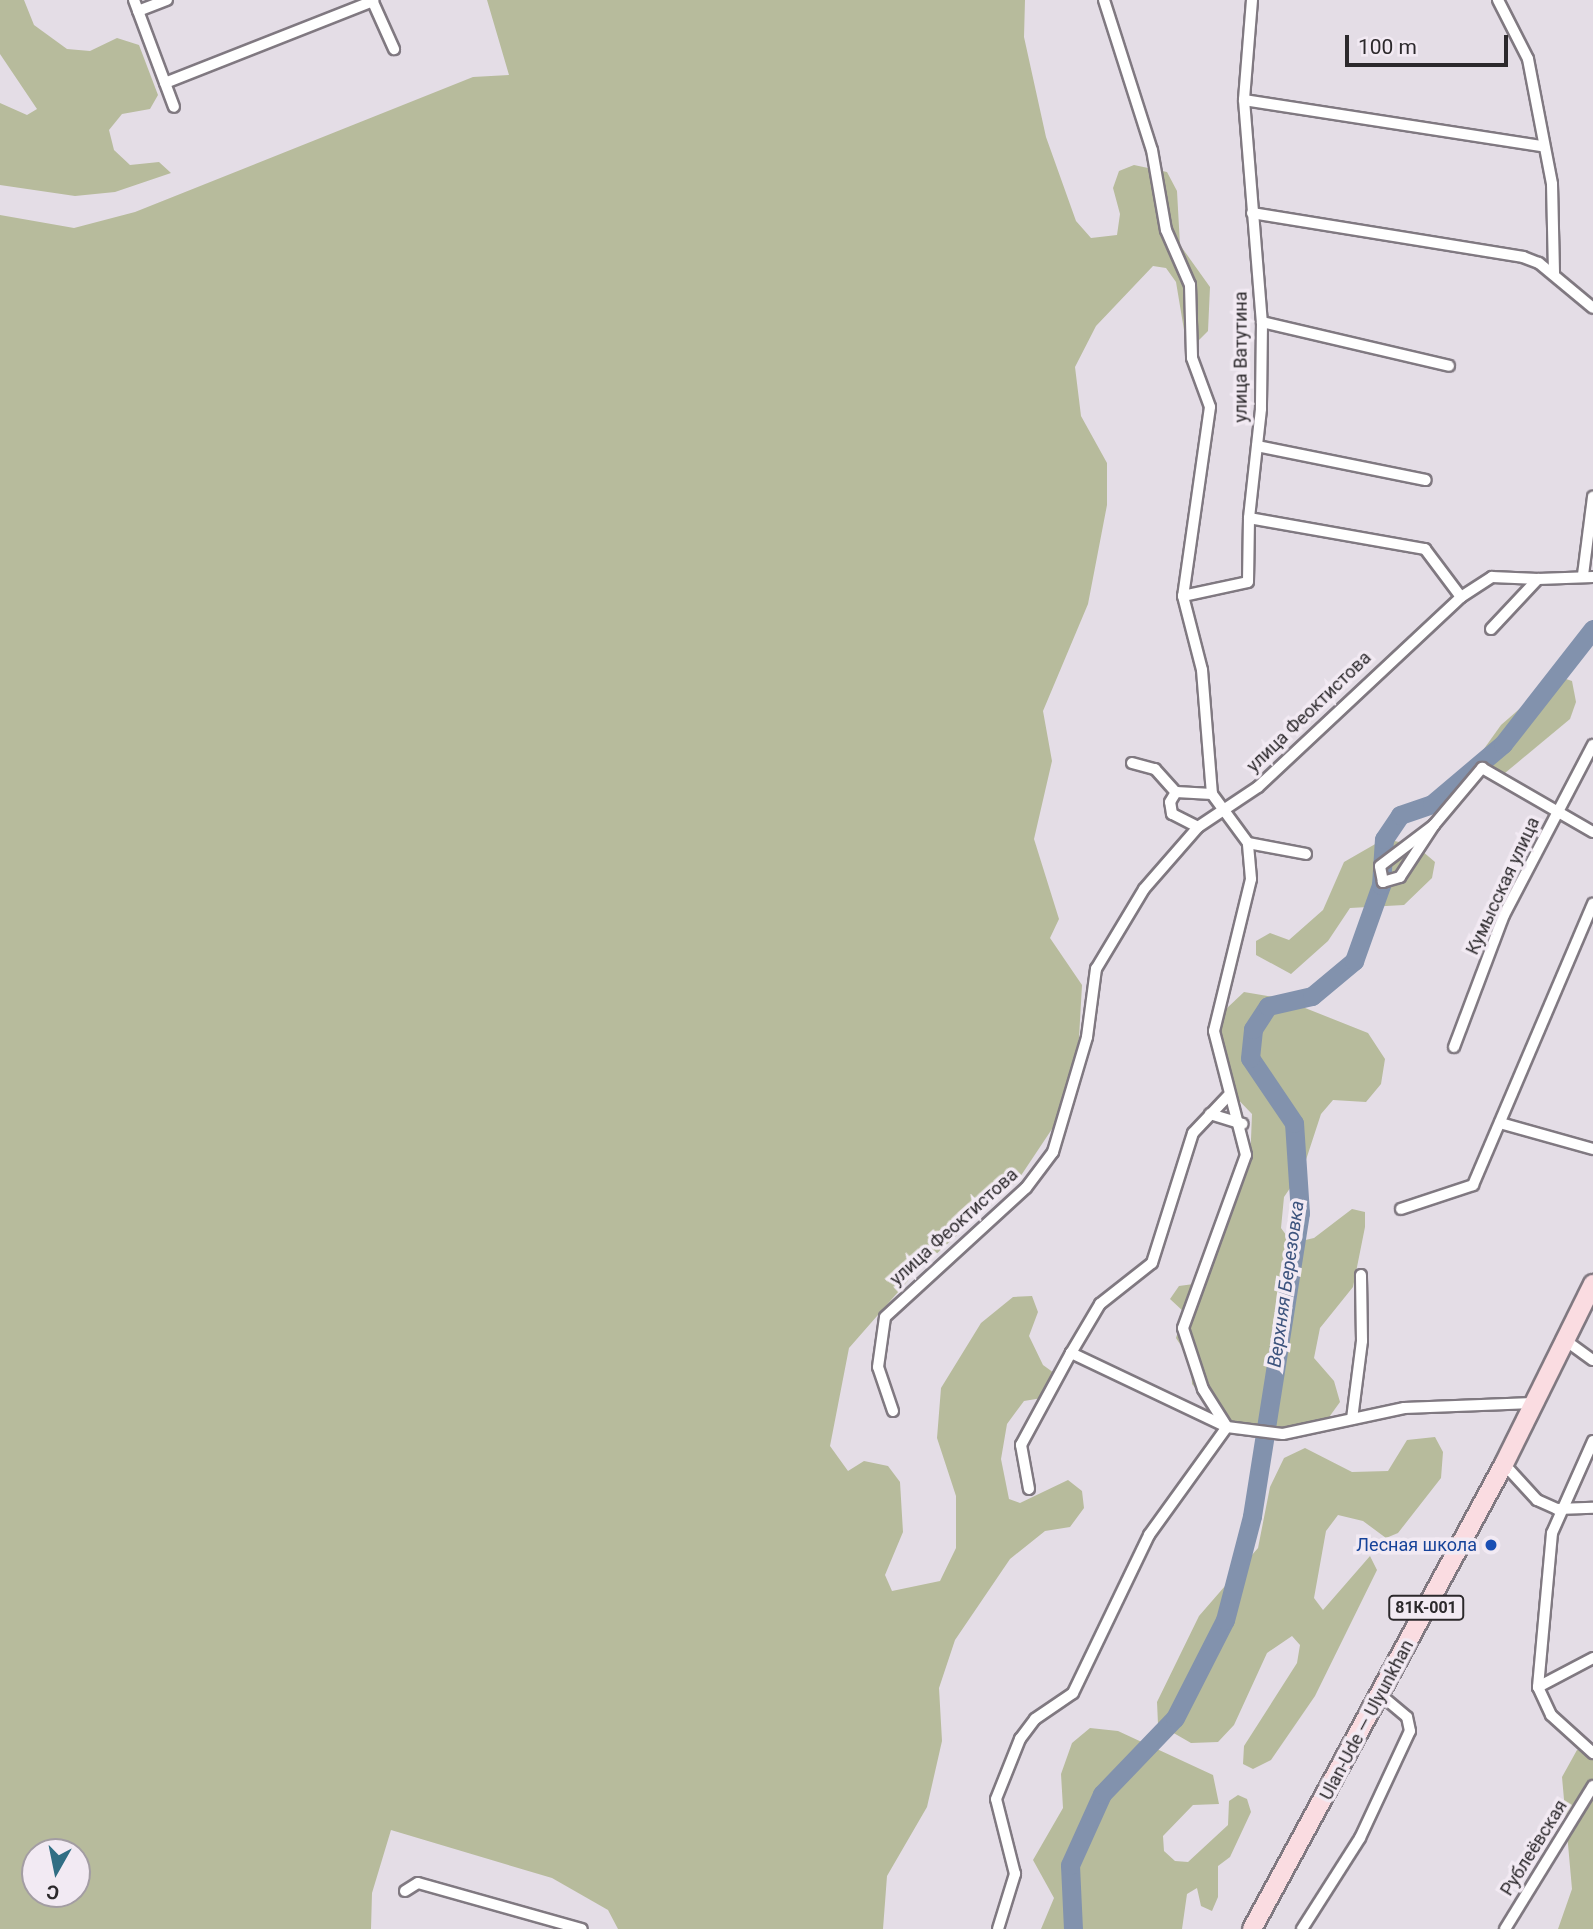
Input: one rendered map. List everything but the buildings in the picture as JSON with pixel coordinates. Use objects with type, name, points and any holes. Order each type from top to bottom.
[{"type":"main road","name":"Ulan-Ude — Ulyunkhan","points":[[1252,1929],[1504,1464],[1593,1284]]},
{"type":"street","points":[[134,0],[174,107]]},
{"type":"street","points":[[138,11],[167,0]]},
{"type":"street","points":[[1104,0],[1152,150],[1170,240],[1190,285],[1192,358],[1210,407],[1183,596],[1202,670],[1212,794],[1248,843],[1251,879],[1237,925],[1234,965],[1214,1011],[1228,1096],[1242,1124],[1246,1156],[1228,1215],[1184,1312],[1191,1361],[1227,1427]]},
{"type":"street","name":"улица Ватутина","points":[[1183,596],[1248,582],[1249,518],[1257,446],[1262,322],[1244,100],[1252,0]]},
{"type":"street","points":[[1498,0],[1528,59],[1542,146],[1553,193],[1554,274]]},
{"type":"street","points":[[165,83],[372,1],[394,49]]},
{"type":"street","points":[[1244,100],[1542,146]]},
{"type":"street","points":[[1252,214],[1523,257],[1554,274],[1593,309]]},
{"type":"street","points":[[1262,322],[1449,366]]},
{"type":"street","points":[[1257,446],[1426,480]]},
{"type":"street","points":[[1588,576],[1593,497]]},
{"type":"street","points":[[1249,518],[1425,549],[1461,597]]},
{"type":"street","name":"улица Феоктистова","points":[[893,1412],[878,1367],[885,1317],[1026,1188],[1053,1152],[1068,1116],[1103,952],[1144,889],[1198,827],[1223,806],[1258,787],[1461,597],[1492,577],[1538,579],[1588,576]]},
{"type":"street","points":[[1491,629],[1538,579]]},
{"type":"street","name":"Кумысская улица","points":[[1454,1046],[1504,915],[1593,745]]},
{"type":"street","points":[[1132,763],[1155,769],[1176,792],[1212,794]]},
{"type":"street","points":[[1434,825],[1389,856],[1380,866],[1383,882],[1400,877],[1434,825],[1482,768],[1593,832]]},
{"type":"street","points":[[1176,792],[1172,814],[1198,827]]},
{"type":"street","points":[[1248,843],[1306,854]]},
{"type":"street","points":[[1401,1209],[1473,1185],[1593,904]]},
{"type":"street","points":[[1029,1489],[1021,1445],[1100,1304],[1152,1263],[1189,1141],[1228,1096]]},
{"type":"street","points":[[1210,1114],[1242,1124]]},
{"type":"street","points":[[1500,1123],[1593,1149]]},
{"type":"street","points":[[1352,1419],[1362,1341],[1361,1275]]},
{"type":"street","points":[[1565,1340],[1593,1360]]},
{"type":"street","points":[[1071,1353],[1227,1427],[1283,1434],[1434,1405],[1533,1403]]},
{"type":"street","points":[[998,1929],[1015,1874],[996,1800],[1020,1739],[1035,1719],[1073,1693],[1149,1535],[1227,1427]]},
{"type":"street","points":[[1593,1441],[1557,1509],[1544,1582],[1538,1687],[1551,1715],[1593,1753]]},
{"type":"street","points":[[1504,1464],[1537,1500],[1557,1509],[1593,1508]]},
{"type":"street","points":[[1538,1687],[1593,1658]]},
{"type":"street","points":[[1302,1929],[1347,1861],[1410,1731],[1407,1717],[1380,1694]]},
{"type":"street","name":"Рублеёвская","points":[[1505,1929],[1593,1786]]},
{"type":"street","points":[[405,1891],[418,1882],[582,1929]]},
{"type":"green space","points":[[0,0],[24,0],[34,25],[67,49],[90,51],[117,38],[139,45],[158,95],[150,109],[122,114],[109,130],[114,150],[130,165],[159,162],[171,173],[115,192],[75,196],[0,185],[0,103],[27,115],[37,109],[0,54]]},
{"type":"green space","points":[[487,0],[1025,0],[1024,37],[1046,137],[1076,221],[1091,238],[1117,235],[1120,214],[1113,188],[1119,171],[1134,165],[1167,172],[1177,191],[1180,245],[1210,287],[1208,331],[1198,341],[1185,336],[1176,282],[1166,268],[1153,266],[1096,326],[1075,367],[1081,416],[1107,463],[1107,505],[1088,604],[1043,711],[1052,761],[1034,839],[1059,919],[1050,938],[1082,985],[1079,1038],[1062,1114],[1018,1180],[913,1275],[849,1348],[830,1446],[848,1471],[864,1461],[888,1466],[900,1482],[903,1532],[885,1575],[892,1591],[940,1581],[956,1548],[956,1496],[937,1438],[941,1388],[981,1323],[1013,1297],[1032,1296],[1038,1312],[1029,1336],[1043,1365],[1061,1378],[1048,1397],[1024,1401],[1007,1424],[1001,1459],[1009,1499],[1020,1503],[1068,1480],[1082,1491],[1084,1508],[1070,1527],[1045,1531],[1010,1559],[955,1640],[939,1688],[942,1741],[927,1807],[887,1876],[883,1929],[618,1929],[608,1910],[552,1878],[391,1830],[372,1893],[371,1929],[0,1929],[0,215],[74,228],[135,212],[473,77],[509,75]]},
{"type":"green space","points":[[1557,676],[1572,681],[1576,702],[1570,719],[1499,778],[1481,776],[1476,760],[1501,725]]},
{"type":"green space","points":[[1384,839],[1415,845],[1435,862],[1432,878],[1404,905],[1350,908],[1328,941],[1291,974],[1256,955],[1256,941],[1270,933],[1289,940],[1323,910],[1344,862]]},
{"type":"green space","points":[[1244,992],[1280,998],[1368,1033],[1385,1059],[1381,1084],[1366,1102],[1333,1100],[1321,1114],[1303,1169],[1284,1197],[1281,1228],[1292,1243],[1314,1238],[1352,1209],[1365,1212],[1365,1227],[1353,1287],[1320,1328],[1314,1358],[1334,1381],[1340,1402],[1327,1420],[1285,1427],[1250,1427],[1219,1416],[1192,1384],[1191,1361],[1176,1338],[1184,1312],[1170,1299],[1179,1286],[1201,1283],[1250,1164],[1252,1114],[1226,1087],[1215,1048],[1226,1009]]},
{"type":"green space","points":[[1435,1437],[1443,1452],[1441,1478],[1398,1533],[1386,1538],[1363,1521],[1338,1515],[1326,1531],[1314,1598],[1323,1610],[1370,1556],[1377,1570],[1315,1696],[1271,1760],[1253,1769],[1243,1764],[1244,1746],[1297,1663],[1300,1645],[1292,1636],[1267,1653],[1234,1725],[1218,1742],[1191,1743],[1158,1724],[1157,1702],[1199,1616],[1258,1548],[1270,1487],[1284,1458],[1305,1448],[1352,1472],[1388,1471],[1407,1440]]},
{"type":"green space","points":[[1090,1728],[1118,1731],[1213,1775],[1219,1804],[1193,1805],[1163,1836],[1164,1851],[1175,1861],[1188,1862],[1228,1825],[1229,1801],[1238,1795],[1247,1799],[1251,1812],[1230,1857],[1218,1866],[1218,1897],[1212,1911],[1201,1906],[1197,1888],[1187,1894],[1182,1929],[1041,1929],[1054,1898],[1033,1860],[1063,1808],[1061,1774],[1072,1743]]},
{"type":"green space","points":[[1577,1750],[1593,1751],[1593,1929],[1558,1929],[1572,1889],[1562,1777]]},
{"type":"waterway","name":"Верхняя Березовка","points":[[1073,1929],[1070,1865],[1102,1794],[1175,1718],[1225,1620],[1252,1516],[1300,1213],[1294,1123],[1250,1058],[1253,1029],[1268,1006],[1312,996],[1354,961],[1381,885],[1384,839],[1400,815],[1432,804],[1503,744],[1593,629]]},
{"type":"place","name":"Лесная школа","points":[[1491,1545]]}]
